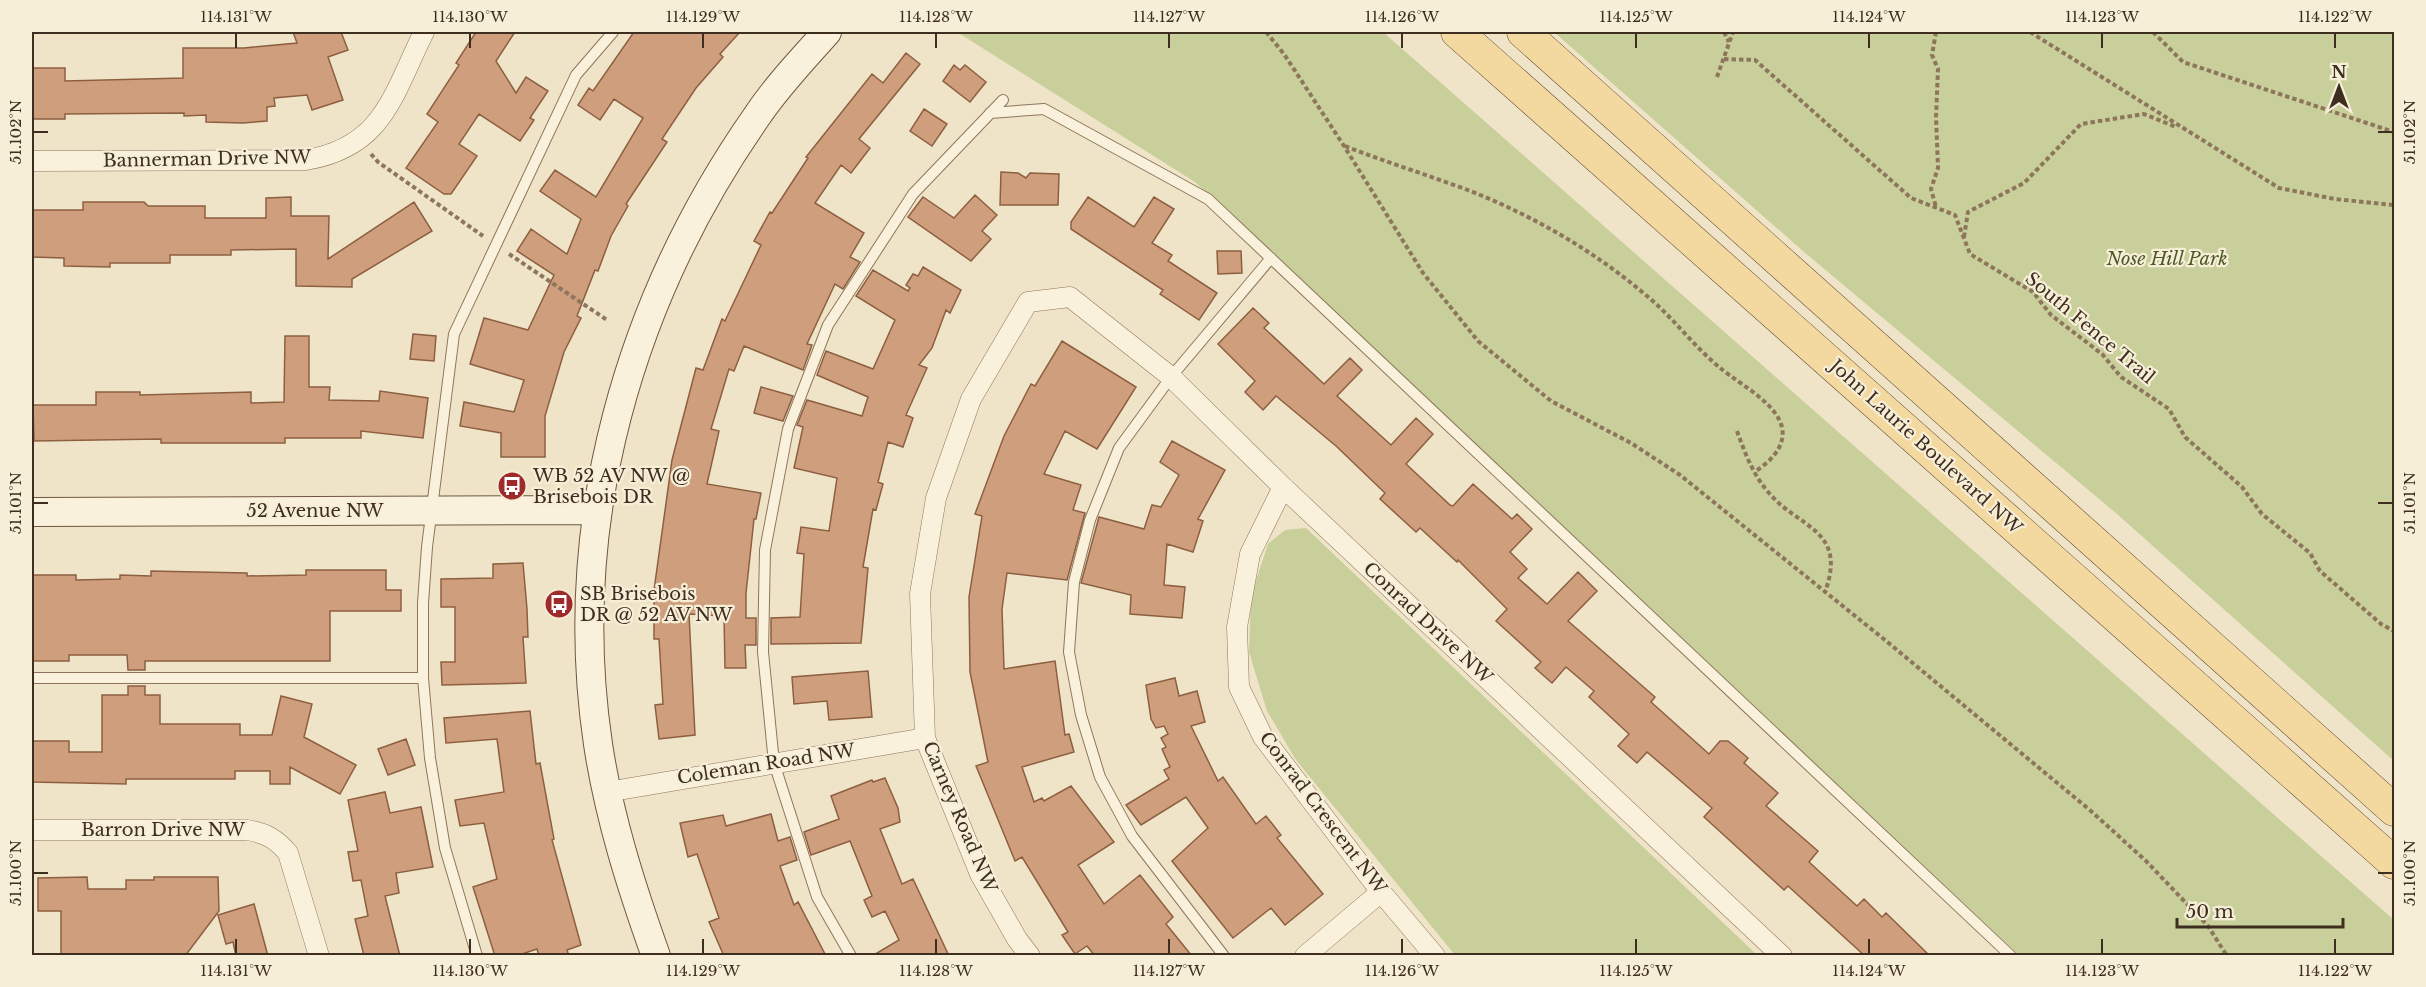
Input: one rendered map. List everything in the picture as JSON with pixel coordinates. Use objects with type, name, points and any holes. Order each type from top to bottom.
[{"type":"main road","name":"John Laurie Boulevard NW","points":[[1456,32],[2394,863]]},
{"type":"main road","points":[[1523,32],[2394,810]]},
{"type":"street","name":"Bannerman Drive NW","points":[[32,160],[306,160],[334,154],[360,139],[382,118],[423,32]]},
{"type":"street","points":[[656,956],[625,868],[607,792],[595,714],[590,645],[593,546],[606,458],[621,396],[653,303],[675,252],[700,204],[757,115],[827,32]]},
{"type":"street","name":"Conrad Drive NW","points":[[1070,297],[1171,377],[1283,487],[1782,956]]},
{"type":"street","name":"Carney Road NW","points":[[1030,956],[1017,939],[980,874],[925,738],[920,594],[936,498],[971,399],[1028,302],[1070,297]]},
{"type":"street","name":"Conrad Crescent NW","points":[[1283,487],[1250,554],[1237,627],[1239,687],[1263,736],[1381,892],[1435,956]]},
{"type":"street","name":"52 Avenue NW","points":[[32,512],[598,510]]},
{"type":"street","name":"Coleman Road NW","points":[[607,792],[925,738]]},
{"type":"street","name":"Barron Drive NW","points":[[32,830],[247,830],[263,832],[277,840],[288,853],[319,956]]},
{"type":"street","points":[[1305,956],[1381,892]]},
{"type":"lane","points":[[477,956],[445,848],[430,758],[423,678],[423,603],[431,511],[454,334],[576,75],[613,32]]},
{"type":"lane","points":[[851,956],[817,897],[774,763],[764,652],[765,550],[788,429],[828,325],[913,194],[1003,100]]},
{"type":"lane","points":[[990,113],[1044,109],[1208,200],[2011,956]]},
{"type":"lane","points":[[1224,956],[1132,836],[1100,777],[1081,715],[1070,652],[1074,582],[1089,520],[1119,448],[1171,377],[1271,258]]},
{"type":"lane","points":[[32,678],[423,678]]},
{"type":"path","points":[[1266,32],[1284,54],[1424,273],[1478,341],[1551,401],[1630,443],[1680,475],[1825,592],[2091,811],[2179,894],[2208,926],[2227,956]]},
{"type":"path","points":[[1724,32],[1729,42]]},
{"type":"path","points":[[1717,77],[1732,32]]},
{"type":"path","points":[[1936,32],[1932,55],[1938,69],[1936,117],[1938,168],[1931,189],[1936,208]]},
{"type":"path","points":[[2030,32],[2279,188],[2335,199],[2394,205]]},
{"type":"path","points":[[2153,32],[2182,62],[2394,132]]},
{"type":"path","name":"South Fence Trail","points":[[1724,59],[1755,60],[1911,198],[1955,215],[1970,254],[2032,292],[2050,315],[2102,354],[2121,377],[2169,410],[2185,437],[2242,487],[2262,514],[2310,553],[2320,571],[2381,624],[2394,631]]},
{"type":"path","points":[[1964,238],[1968,212],[2024,183],[2081,124],[2144,114],[2185,131]]},
{"type":"path","points":[[360,139],[378,162],[607,320]]},
{"type":"path","points":[[1344,146],[1466,189],[1547,227],[1654,302],[1718,367],[1778,416],[1783,429],[1782,442],[1775,455],[1755,472]]},
{"type":"path","points":[[1737,431],[1755,472],[1769,494],[1807,521],[1826,545],[1832,571],[1825,592]]},
{"type":"green space","points":[[957,32],[1383,32],[2394,920],[2394,955],[2019,955],[1195,182]]},
{"type":"green space","name":"Nose Hill Park","points":[[1554,32],[2394,32],[2394,761],[2117,514],[1804,252]]},
{"type":"green space","points":[[1306,528],[1756,955],[1455,955],[1296,760],[1267,711],[1249,652],[1251,596],[1268,544],[1285,530]]},
{"type":"building","points":[[293,32],[341,32],[348,50],[328,57],[343,100],[312,110],[307,95],[274,98],[275,106],[267,107],[267,121],[243,123],[206,122],[206,115],[184,116],[184,113],[65,114],[65,119],[32,119],[32,68],[65,68],[65,81],[183,78],[183,48],[244,48],[297,43]]},
{"type":"building","points":[[476,32],[515,32],[496,61],[516,93],[526,77],[548,91],[530,118],[534,120],[520,141],[479,114],[459,144],[477,156],[451,194],[444,194],[406,168],[438,122],[427,114],[459,65],[456,63]]},
{"type":"building","points":[[634,32],[740,32],[720,54],[723,57],[696,88],[662,139],[667,142],[626,204],[628,206],[611,236],[598,271],[595,270],[577,316],[581,318],[564,352],[545,416],[545,457],[501,457],[501,433],[460,426],[464,402],[514,412],[524,380],[470,364],[484,318],[528,330],[554,275],[517,251],[531,229],[567,254],[581,219],[540,191],[555,170],[596,197],[643,118],[614,99],[600,120],[578,105],[589,88],[593,91]]},
{"type":"building","points":[[906,53],[920,64],[859,139],[870,148],[851,173],[841,165],[815,203],[864,233],[850,257],[860,262],[843,289],[835,284],[807,344],[812,345],[803,370],[744,346],[734,371],[729,369],[711,429],[719,431],[707,484],[761,493],[756,519],[754,519],[746,593],[746,618],[756,618],[756,645],[745,645],[746,668],[725,668],[724,616],[689,614],[695,735],[659,739],[655,705],[663,704],[659,639],[654,639],[654,590],[672,460],[696,368],[703,370],[722,319],[725,321],[761,245],[754,241],[770,212],[772,213],[808,158],[806,157],[872,74],[883,83]]},
{"type":"building","points":[[954,65],[960,70],[965,65],[986,82],[970,102],[943,81]]},
{"type":"building","points":[[924,109],[947,124],[932,146],[910,131]]},
{"type":"building","points":[[1001,172],[1018,173],[1026,178],[1030,173],[1059,174],[1058,205],[1000,205]]},
{"type":"building","points":[[975,195],[997,215],[982,231],[991,239],[971,261],[908,217],[923,197],[954,218]]},
{"type":"building","points":[[291,197],[291,216],[329,216],[328,259],[414,202],[432,231],[352,279],[352,287],[296,286],[296,249],[231,250],[231,255],[170,255],[170,263],[110,263],[110,267],[64,266],[64,258],[32,257],[32,210],[83,210],[83,202],[144,202],[148,206],[205,206],[205,218],[266,218],[266,198]]},
{"type":"building","points":[[1088,197],[1134,227],[1154,197],[1174,209],[1152,243],[1172,255],[1168,261],[1217,293],[1199,320],[1160,294],[1163,290],[1071,229],[1071,222]]},
{"type":"building","points":[[1217,251],[1241,251],[1242,273],[1218,274]]},
{"type":"building","points":[[923,267],[961,290],[950,313],[946,310],[932,348],[919,365],[927,368],[906,415],[913,418],[903,447],[888,442],[878,482],[883,484],[876,510],[873,509],[863,567],[868,568],[861,643],[771,644],[771,618],[800,617],[804,554],[797,553],[801,527],[829,531],[837,478],[794,468],[803,427],[797,425],[807,400],[862,416],[868,397],[817,375],[826,351],[873,369],[895,320],[856,296],[873,270],[908,291],[910,288],[906,285],[913,274],[918,276]]},
{"type":"building","points":[[1253,308],[1269,323],[1264,328],[1324,384],[1350,358],[1362,370],[1337,396],[1391,445],[1416,418],[1433,434],[1406,464],[1450,505],[1453,506],[1473,484],[1512,519],[1517,514],[1532,529],[1510,552],[1527,569],[1518,578],[1547,604],[1578,572],[1597,591],[1568,621],[1655,697],[1651,702],[1709,754],[1720,741],[1728,741],[1748,758],[1744,763],[1778,793],[1766,806],[1818,851],[1809,862],[1857,906],[1864,899],[1882,917],[1886,913],[1930,956],[1865,956],[1788,886],[1784,890],[1704,817],[1712,808],[1647,752],[1637,763],[1618,746],[1629,734],[1589,697],[1594,691],[1566,667],[1552,683],[1535,668],[1541,662],[1496,621],[1507,609],[1458,560],[1457,562],[1420,528],[1416,532],[1380,499],[1385,493],[1336,446],[1276,396],[1263,410],[1245,392],[1255,381],[1218,344]]},
{"type":"building","points":[[413,334],[436,336],[434,361],[410,359]]},
{"type":"building","points":[[285,336],[309,336],[309,387],[330,387],[329,400],[379,401],[380,391],[428,398],[423,438],[361,431],[361,438],[285,438],[285,443],[161,443],[161,439],[34,441],[33,405],[96,405],[96,392],[140,392],[140,395],[251,392],[251,403],[284,402]]},
{"type":"building","points":[[1062,341],[1136,387],[1097,449],[1065,431],[1044,474],[1081,485],[1073,510],[1085,513],[1067,580],[1007,573],[1002,609],[1004,669],[1055,661],[1065,735],[1069,734],[1074,752],[1022,767],[1034,802],[1042,798],[1044,801],[1071,786],[1114,842],[1078,865],[1104,904],[1140,875],[1173,917],[1166,924],[1192,956],[1095,956],[1087,946],[1075,954],[1062,935],[1068,932],[1022,857],[1015,861],[976,766],[988,762],[970,672],[969,597],[982,516],[975,514],[1004,436],[1031,384],[1035,386]]},
{"type":"building","points":[[761,387],[793,396],[783,421],[754,413]]},
{"type":"building","points":[[1172,441],[1225,470],[1198,519],[1203,521],[1193,552],[1167,544],[1164,585],[1185,587],[1182,618],[1130,614],[1131,595],[1081,583],[1099,517],[1144,529],[1152,505],[1161,507],[1179,475],[1160,462]]},
{"type":"building","points":[[523,563],[528,637],[523,637],[526,683],[442,685],[441,662],[455,662],[455,607],[441,607],[441,579],[493,578],[493,564]]},
{"type":"building","points":[[306,570],[386,570],[386,590],[401,590],[401,611],[330,611],[330,661],[145,661],[145,670],[128,670],[127,655],[69,655],[69,661],[32,661],[32,575],[76,575],[76,580],[120,579],[120,575],[151,576],[151,571],[247,573],[247,576],[306,575]]},
{"type":"building","points":[[868,671],[872,717],[829,720],[827,701],[794,704],[792,677]]},
{"type":"building","points":[[1175,678],[1179,696],[1197,691],[1205,722],[1191,726],[1218,781],[1223,777],[1256,824],[1266,816],[1281,835],[1277,838],[1323,894],[1285,925],[1271,908],[1233,938],[1172,861],[1208,828],[1186,797],[1141,825],[1126,805],[1169,779],[1164,770],[1170,767],[1162,749],[1166,747],[1161,738],[1168,734],[1164,726],[1156,728],[1151,719],[1146,685]]},
{"type":"building","points":[[128,686],[145,686],[145,695],[160,695],[160,724],[240,724],[240,735],[272,735],[281,696],[312,704],[304,737],[356,765],[340,794],[290,767],[290,784],[270,784],[270,771],[235,771],[235,779],[126,779],[126,784],[32,782],[32,741],[69,741],[69,752],[102,752],[102,695],[128,695]]},
{"type":"building","points":[[530,711],[536,764],[540,763],[554,839],[552,840],[581,945],[567,950],[569,956],[539,956],[537,949],[516,956],[495,956],[473,887],[497,879],[484,823],[460,826],[455,800],[504,792],[497,739],[446,743],[444,718]]},
{"type":"building","points":[[406,739],[415,765],[388,775],[378,749]]},
{"type":"building","points":[[885,778],[898,808],[900,822],[880,829],[902,884],[913,879],[949,956],[872,956],[899,940],[885,911],[872,917],[864,900],[872,896],[850,841],[811,855],[804,832],[839,819],[831,796],[872,780],[873,782]]},
{"type":"building","points":[[385,792],[390,813],[421,807],[433,867],[396,873],[399,893],[385,896],[400,956],[364,956],[355,919],[368,916],[361,880],[353,881],[348,852],[358,851],[348,800]]},
{"type":"building","points":[[771,814],[778,841],[790,837],[797,860],[780,866],[794,905],[798,902],[826,956],[724,956],[709,922],[719,918],[697,854],[688,857],[680,823],[723,815],[726,826]]},
{"type":"building","points":[[87,877],[88,889],[126,889],[126,880],[154,880],[154,877],[218,877],[219,911],[185,956],[61,956],[61,911],[38,911],[38,878]]},
{"type":"building","points":[[254,904],[268,956],[236,956],[233,942],[226,944],[218,915]]},
{"type":"place","name":"WB 52 AV NW @ Brisebois DR","points":[[512,486]]},
{"type":"place","name":"SB Brisebois DR @ 52 AV NW","points":[[559,604]]}]
